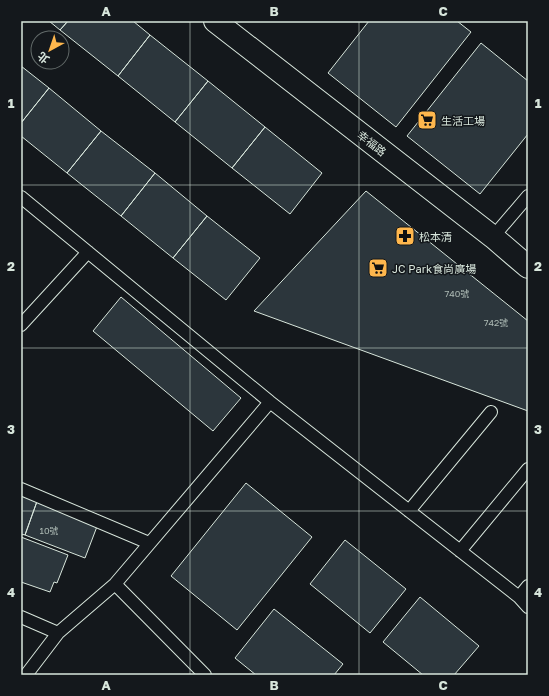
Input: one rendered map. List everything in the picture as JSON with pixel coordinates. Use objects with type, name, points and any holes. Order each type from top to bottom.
[{"type":"street","name":"幸福路","points":[[215,21],[493,237],[528,267]]},
{"type":"lane","points":[[493,237],[528,196]]},
{"type":"lane","points":[[21,197],[270,402],[519,597],[528,608]]},
{"type":"lane","points":[[21,325],[88,252]]},
{"type":"lane","points":[[26,675],[58,633],[115,584],[270,402]]},
{"type":"lane","points":[[409,511],[491,412]]},
{"type":"lane","points":[[460,551],[528,469]]},
{"type":"lane","points":[[21,489],[149,543]]},
{"type":"lane","points":[[115,584],[205,675]]},
{"type":"lane","points":[[519,597],[528,586]]},
{"type":"lane","points":[[21,617],[58,633]]},
{"type":"building","points":[[49,21],[68,21],[60,30]]},
{"type":"building","points":[[68,21],[133,21],[150,35],[118,76],[70,38],[70,30],[60,30]]},
{"type":"building","points":[[369,21],[457,21],[471,32],[396,127],[328,73]]},
{"type":"building","points":[[150,35],[208,81],[175,122],[118,76]]},
{"type":"building","points":[[481,43],[528,81],[528,134],[480,194],[407,136]]},
{"type":"building","points":[[21,66],[49,88],[21,123]]},
{"type":"building","points":[[208,81],[265,127],[232,168],[175,122]]},
{"type":"building","points":[[49,88],[101,131],[67,173],[21,136],[21,123]]},
{"type":"building","points":[[265,127],[322,173],[290,214],[232,168]]},
{"type":"building","points":[[101,131],[155,173],[121,216],[67,173]]},
{"type":"building","points":[[155,173],[207,216],[173,258],[121,216]]},
{"type":"building","name":"JC Park食尚廣場","points":[[366,191],[528,321],[528,411],[254,311]]},
{"type":"building","points":[[207,216],[260,258],[226,300],[173,258]]},
{"type":"building","points":[[121,297],[241,398],[213,431],[93,331]]},
{"type":"building","points":[[246,483],[312,537],[237,630],[171,576]]},
{"type":"building","points":[[21,486],[40,493],[25,535],[21,534]]},
{"type":"building","points":[[40,493],[101,516],[85,558],[25,535]]},
{"type":"building","points":[[21,537],[68,555],[57,583],[54,582],[50,592],[21,582]]},
{"type":"building","points":[[345,540],[406,589],[370,633],[310,584]]},
{"type":"building","points":[[420,597],[479,646],[454,675],[423,675],[383,642]]},
{"type":"building","points":[[274,609],[343,664],[334,675],[256,675],[235,658]]},
{"type":"place","name":"生活工場","points":[[427,120]]},
{"type":"place","name":"松本清","points":[[405,236]]},
{"type":"place","name":"JC Park食尚廣場","points":[[378,268]]}]
